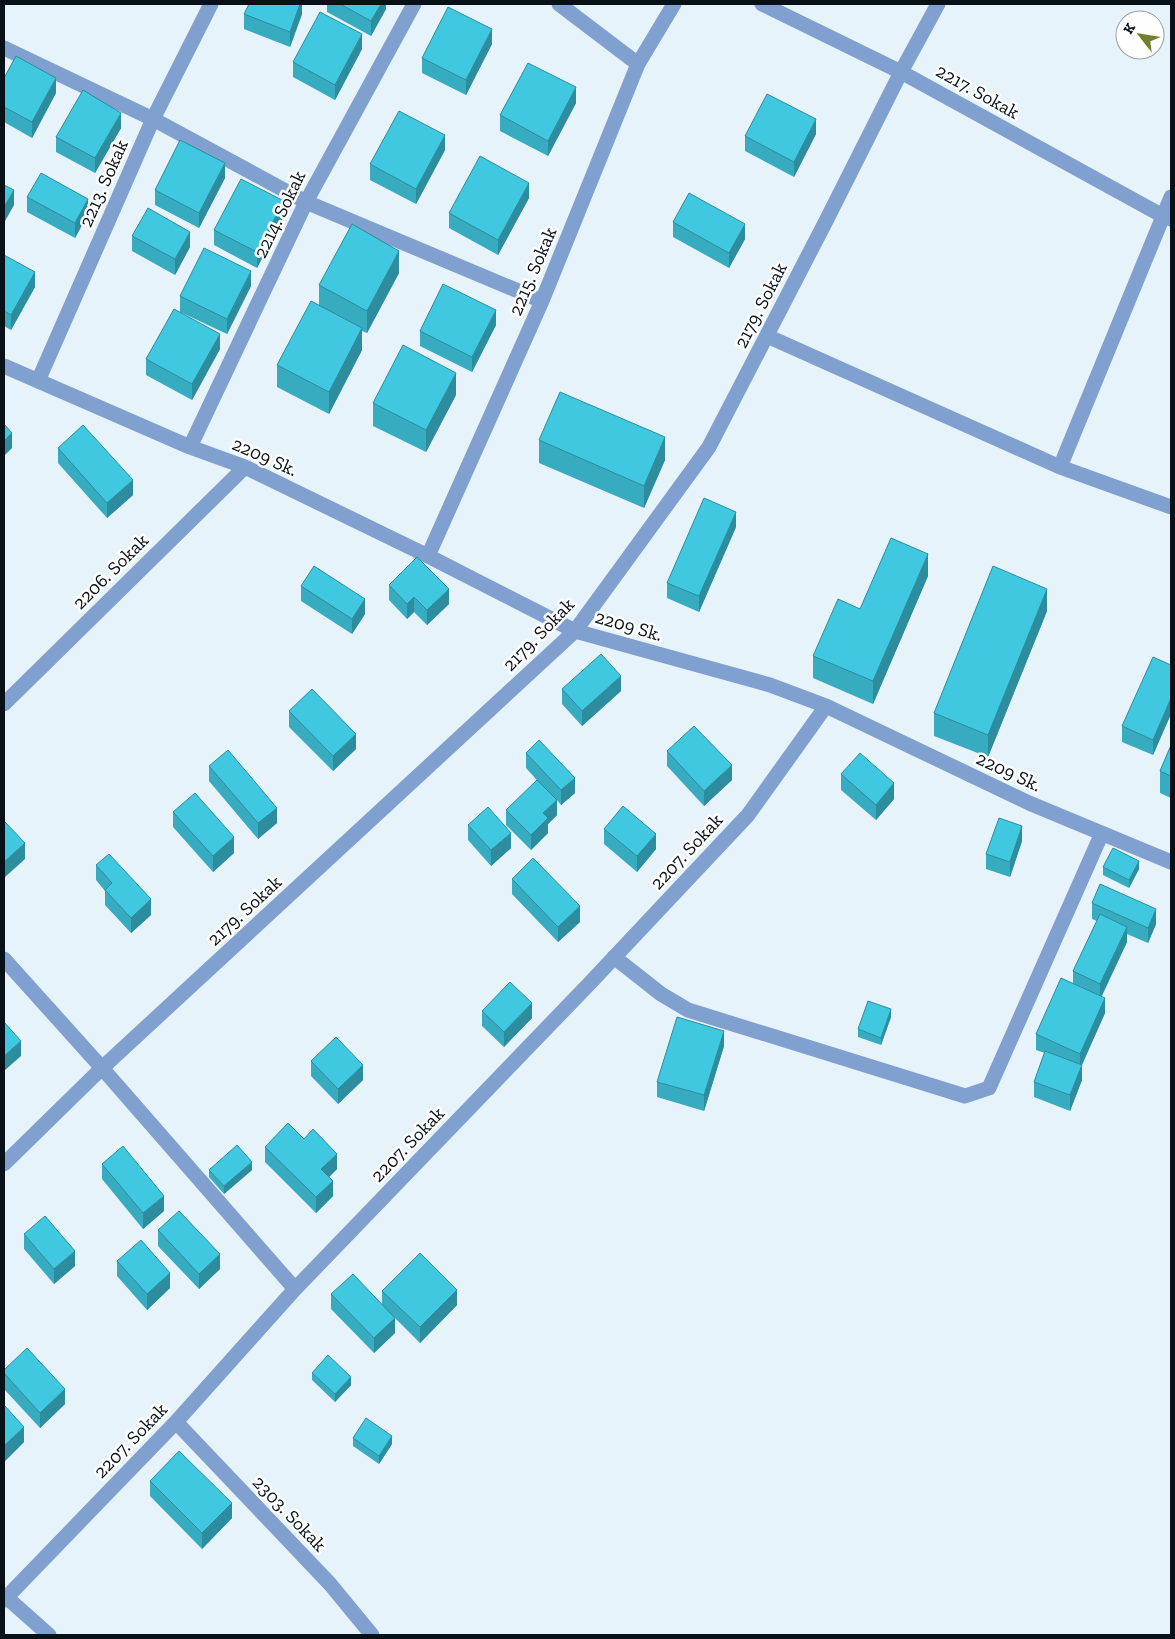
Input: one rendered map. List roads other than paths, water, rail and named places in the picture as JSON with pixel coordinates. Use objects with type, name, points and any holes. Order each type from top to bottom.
[{"type":"street","name":"2214. Sokak","points":[[190,447],[306,202],[414,4]]},
{"type":"street","points":[[559,4],[638,64]]},
{"type":"street","name":"2215. Sokak","points":[[428,556],[542,301],[638,64],[674,4]]},
{"type":"street","name":"2217. Sokak","points":[[762,4],[901,72],[1167,218]]},
{"type":"street","name":"2179. Sokak","points":[[4,1164],[102,1068],[575,631],[709,447],[901,72],[938,4]]},
{"type":"street","name":"2213. Sokak","points":[[38,381],[204,6]]},
{"type":"street","points":[[4,48],[153,119],[306,202],[542,301]]},
{"type":"street","points":[[1060,467],[1167,218],[1171,197]]},
{"type":"street","points":[[767,336],[1060,467],[1171,507]]},
{"type":"street","name":"2209 Sk.","points":[[4,366],[190,447],[245,467],[428,556],[575,631],[770,685],[826,706],[1029,803],[1171,862]]},
{"type":"street","name":"2206. Sokak","points":[[4,704],[245,467]]},
{"type":"street","name":"2207. Sokak","points":[[4,1598],[176,1422],[294,1289],[748,815],[826,706]]},
{"type":"street","points":[[614,957],[661,994],[688,1010],[965,1096],[989,1088],[1102,833]]},
{"type":"street","points":[[4,959],[102,1068],[294,1289]]},
{"type":"street","name":"2303. Sokak","points":[[176,1422],[330,1584],[372,1635]]},
{"type":"street","points":[[4,1598],[48,1635]]}]
